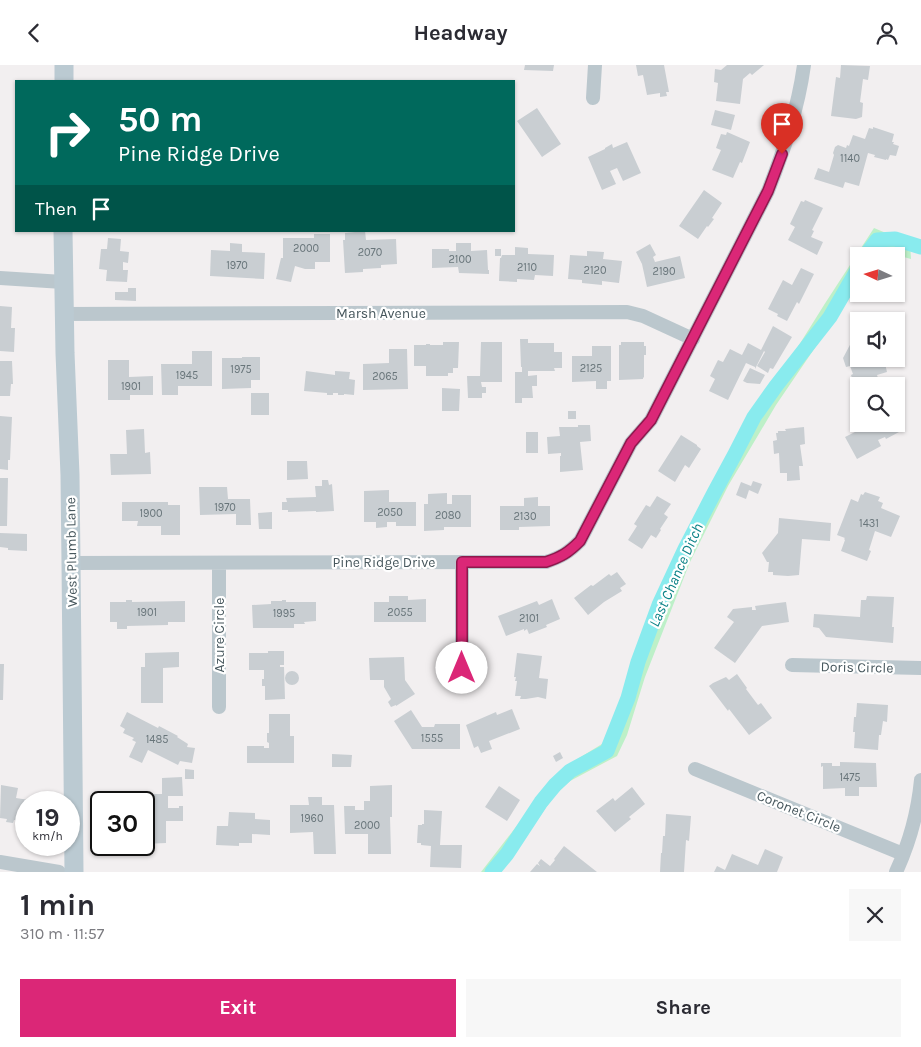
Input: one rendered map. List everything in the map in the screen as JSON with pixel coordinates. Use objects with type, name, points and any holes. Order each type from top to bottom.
[{"type":"main road","points":[[64,65],[64,80]]},
{"type":"main road","name":"West Plumb Lane","points":[[63,232],[70,475],[74,872]]},
{"type":"street","points":[[592,98],[595,65]]},
{"type":"street","name":"Pine Ridge Drive","points":[[71,563],[546,562],[570,551],[580,541],[631,443],[651,420],[768,191],[794,115],[804,65]]},
{"type":"street","points":[[0,278],[63,282]]},
{"type":"street","name":"Marsh Avenue","points":[[64,314],[627,312],[650,318],[692,339]]},
{"type":"street","points":[[462,562],[462,668]]},
{"type":"street","name":"Azure Circle","points":[[219,563],[219,707]]},
{"type":"street","name":"Doris Circle","points":[[792,665],[921,668]]},
{"type":"street","name":"Coronet Circle","points":[[695,769],[903,854]]},
{"type":"street","points":[[896,872],[913,824],[921,780]]},
{"type":"street","points":[[0,862],[59,872]]},
{"type":"green space","points":[[874,228],[910,243],[911,259],[905,257],[905,247],[862,247]]},
{"type":"green space","points":[[850,265],[850,296],[776,405],[728,486],[690,562],[645,677],[627,735],[617,756],[570,781],[554,796],[501,872],[481,872],[553,779],[566,766],[602,744],[611,731],[629,671],[654,609],[693,526],[751,422]]},
{"type":"building","points":[[525,65],[554,65],[553,71],[524,70]]},
{"type":"building","points":[[636,65],[664,65],[669,92],[666,92],[667,96],[660,97],[660,93],[647,95],[643,75],[638,76]]},
{"type":"building","points":[[727,65],[764,65],[752,75],[750,73],[743,79],[740,104],[716,101],[718,83],[714,82],[715,69],[721,70]]},
{"type":"building","points":[[841,65],[870,66],[868,80],[863,79],[860,102],[863,103],[862,117],[856,119],[831,116],[836,77],[840,78]]},
{"type":"building","points":[[537,108],[561,144],[542,157],[517,121]]},
{"type":"building","points":[[715,110],[735,115],[731,130],[711,125]]},
{"type":"building","points":[[873,127],[894,134],[892,142],[899,146],[896,156],[890,155],[888,160],[886,160],[874,157],[875,155],[868,153],[859,186],[845,182],[843,188],[814,179],[818,168],[829,172],[835,147],[838,145],[846,148],[847,145],[849,146],[853,135],[865,139],[869,128],[873,129]]},
{"type":"building","points":[[727,132],[750,142],[742,163],[740,162],[733,178],[712,170],[721,150],[716,148],[721,134],[726,135]]},
{"type":"building","points":[[627,142],[641,173],[623,181],[617,168],[610,171],[616,184],[602,190],[588,157],[612,144],[613,148]]},
{"type":"building","points":[[704,190],[722,203],[712,218],[714,219],[698,239],[679,226]]},
{"type":"building","points":[[805,200],[823,208],[812,230],[814,231],[811,237],[823,242],[817,255],[788,240],[795,227],[790,224],[801,201],[804,202]]},
{"type":"building","points":[[365,232],[366,240],[396,239],[397,264],[381,265],[381,268],[363,269],[363,272],[345,273],[343,240],[345,240],[345,233]]},
{"type":"building","points":[[314,234],[330,234],[330,262],[315,262],[315,269],[295,266],[291,282],[276,279],[281,258],[283,258],[283,238],[314,238]]},
{"type":"building","points":[[108,238],[121,239],[120,251],[129,252],[128,263],[123,262],[123,270],[128,270],[127,282],[106,281],[107,270],[99,269],[101,249],[107,249]]},
{"type":"building","points":[[230,243],[242,244],[242,252],[265,253],[264,279],[210,276],[211,250],[230,251]]},
{"type":"building","points":[[456,243],[471,243],[471,251],[487,250],[489,274],[459,273],[458,267],[432,268],[432,249],[456,251]]},
{"type":"building","points":[[650,244],[656,255],[653,257],[655,262],[680,256],[685,278],[647,287],[642,264],[636,252]]},
{"type":"building","points":[[515,247],[528,248],[528,254],[554,255],[553,276],[535,275],[534,280],[517,279],[517,282],[499,281],[500,258],[502,255],[515,255]]},
{"type":"building","points":[[495,249],[501,249],[501,256],[495,256]]},
{"type":"building","points":[[587,251],[604,252],[603,259],[622,261],[619,283],[602,281],[602,285],[582,283],[582,280],[568,279],[570,255],[587,256]]},
{"type":"building","points":[[801,268],[814,274],[799,304],[797,302],[787,321],[768,309],[783,280],[792,285]]},
{"type":"building","points":[[128,288],[136,288],[136,301],[115,300],[115,292],[128,292]]},
{"type":"building","points":[[0,306],[12,307],[11,328],[15,328],[14,352],[0,351]]},
{"type":"building","points":[[773,326],[792,337],[773,369],[770,368],[768,373],[757,366],[764,351],[755,369],[755,367],[746,363],[728,400],[709,391],[715,379],[710,376],[718,360],[723,362],[730,349],[742,355],[748,343],[761,350]]},
{"type":"building","points":[[520,339],[528,339],[528,343],[554,343],[554,352],[562,352],[562,368],[554,368],[555,371],[528,371],[528,376],[537,375],[537,386],[532,386],[533,398],[522,398],[522,403],[515,403],[515,372],[522,372]]},
{"type":"building","points":[[443,342],[459,342],[458,368],[453,368],[453,373],[448,373],[448,376],[426,376],[426,366],[414,366],[414,345],[443,345]]},
{"type":"building","points":[[481,342],[502,342],[502,382],[481,382],[482,387],[486,387],[486,393],[482,393],[482,398],[468,398],[467,376],[480,376]]},
{"type":"building","points":[[621,342],[644,342],[646,355],[644,355],[643,379],[619,380],[619,345],[621,345]]},
{"type":"building","points":[[850,345],[850,366],[846,367],[843,358]]},
{"type":"building","points":[[592,346],[611,346],[611,381],[607,381],[607,389],[596,389],[596,381],[572,382],[572,356],[592,356]]},
{"type":"building","points":[[389,349],[407,349],[408,389],[363,390],[363,364],[389,363]]},
{"type":"building","points":[[192,351],[212,351],[212,386],[178,386],[178,395],[162,395],[161,364],[192,364]]},
{"type":"building","points":[[260,357],[260,380],[251,380],[251,388],[222,389],[222,358]]},
{"type":"building","points":[[108,360],[129,360],[129,377],[153,376],[153,395],[130,395],[130,400],[108,400]]},
{"type":"building","points":[[0,361],[12,361],[13,384],[11,384],[10,396],[0,396]]},
{"type":"building","points":[[850,367],[886,367],[887,372],[877,375],[878,377],[852,377],[853,374]]},
{"type":"building","points":[[750,368],[765,375],[760,384],[743,381]]},
{"type":"building","points":[[306,371],[335,375],[335,371],[350,372],[349,379],[355,380],[354,395],[338,395],[338,393],[333,393],[333,395],[327,395],[327,393],[304,391]]},
{"type":"building","points":[[442,388],[460,389],[459,411],[442,411]]},
{"type":"building","points":[[251,393],[269,393],[269,415],[251,415]]},
{"type":"building","points":[[568,411],[576,411],[576,419],[568,419]]},
{"type":"building","points":[[0,416],[12,417],[8,470],[0,469]]},
{"type":"building","points":[[578,425],[590,425],[591,441],[580,442],[583,470],[560,472],[561,453],[548,454],[547,437],[560,436],[559,427],[578,427]]},
{"type":"building","points":[[804,427],[805,444],[800,445],[803,466],[799,466],[800,480],[787,481],[787,473],[780,473],[779,453],[774,454],[773,441],[777,440],[776,433],[778,431]]},
{"type":"building","points":[[144,429],[145,453],[150,452],[151,474],[111,475],[110,454],[127,454],[126,430]]},
{"type":"building","points":[[526,432],[538,432],[538,453],[526,453]]},
{"type":"building","points":[[855,432],[899,432],[886,439],[885,437],[878,440],[881,446],[857,459],[845,437]]},
{"type":"building","points":[[681,435],[701,449],[689,468],[685,465],[675,482],[658,471]]},
{"type":"building","points":[[287,461],[307,461],[308,479],[287,480]]},
{"type":"building","points":[[0,478],[8,478],[7,526],[0,526]]},
{"type":"building","points":[[322,480],[328,480],[329,485],[332,484],[334,511],[288,512],[288,510],[282,510],[282,502],[287,502],[286,498],[316,497],[315,486],[322,486]]},
{"type":"building","points":[[753,481],[762,484],[758,494],[749,490],[746,499],[736,495],[741,482],[751,486]]},
{"type":"building","points":[[199,487],[227,487],[228,499],[250,499],[251,525],[236,525],[236,514],[200,515]]},
{"type":"building","points":[[389,490],[389,502],[416,502],[416,526],[396,526],[396,522],[387,522],[387,527],[376,528],[376,522],[364,522],[364,491]]},
{"type":"building","points":[[865,492],[880,497],[878,501],[883,503],[881,508],[900,516],[891,537],[875,531],[867,561],[841,551],[845,538],[837,535],[851,499],[858,502],[861,494],[863,495]]},
{"type":"building","points":[[447,493],[447,504],[452,504],[452,495],[471,495],[471,527],[444,527],[444,530],[424,531],[424,504],[428,504],[428,494]]},
{"type":"building","points":[[657,496],[671,504],[664,514],[668,517],[656,538],[651,535],[642,549],[628,540],[637,526],[634,524],[646,505],[650,507]]},
{"type":"building","points":[[538,497],[538,506],[550,506],[550,526],[519,527],[519,530],[500,530],[500,506],[524,506],[524,498]]},
{"type":"building","points":[[122,502],[168,502],[168,505],[180,505],[180,535],[161,535],[161,526],[137,526],[138,521],[122,521]]},
{"type":"building","points":[[272,512],[272,529],[259,529],[258,513]]},
{"type":"building","points":[[779,518],[831,523],[830,541],[802,539],[799,575],[773,575],[773,572],[768,572],[769,562],[767,562],[762,553],[778,533]]},
{"type":"building","points":[[0,533],[27,534],[27,551],[8,550],[8,548],[0,547]]},
{"type":"building","points":[[617,572],[626,584],[620,588],[622,591],[588,615],[574,598],[609,574],[611,576]]},
{"type":"building","points":[[389,596],[408,596],[408,600],[426,599],[426,622],[374,622],[374,602],[389,602]]},
{"type":"building","points":[[867,596],[894,597],[893,643],[826,637],[819,628],[813,627],[814,614],[860,617],[861,600],[866,600]]},
{"type":"building","points":[[552,599],[560,619],[546,625],[547,627],[529,634],[527,629],[524,631],[524,629],[506,636],[498,616],[537,601],[539,605]]},
{"type":"building","points":[[126,600],[132,600],[132,602],[185,601],[185,622],[168,622],[168,625],[127,626],[127,629],[117,629],[117,622],[110,622],[110,602],[126,602]]},
{"type":"building","points":[[286,600],[286,602],[316,602],[316,621],[294,624],[294,628],[253,628],[252,605],[271,604],[271,601]]},
{"type":"building","points":[[786,602],[789,622],[762,626],[735,663],[714,648],[734,622],[727,617],[733,609],[752,607],[752,610],[756,610],[755,606]]},
{"type":"building","points":[[268,651],[284,651],[284,665],[280,665],[280,667],[284,667],[285,699],[265,700],[265,686],[262,686],[264,670],[249,670],[249,653],[268,653]]},
{"type":"building","points":[[179,652],[179,667],[163,668],[163,703],[141,703],[141,667],[145,667],[145,653]]},
{"type":"building","points":[[517,653],[542,656],[539,678],[548,679],[546,699],[538,697],[520,699],[521,696],[515,696],[517,681],[515,681],[516,677],[514,677]]},
{"type":"building","points":[[404,657],[405,680],[415,694],[396,706],[391,707],[388,702],[391,699],[384,687],[384,680],[370,680],[369,658]]},
{"type":"building","points":[[0,664],[4,664],[3,700],[0,700]]},
{"type":"building","points":[[292,671],[297,673],[299,678],[297,683],[292,685],[287,683],[285,678],[287,673]]},
{"type":"building","points":[[737,674],[758,705],[761,703],[772,718],[749,735],[709,686],[726,677],[729,680]]},
{"type":"building","points":[[857,703],[888,705],[887,722],[883,721],[881,735],[879,735],[878,750],[854,748],[854,717],[856,717]]},
{"type":"building","points":[[512,709],[520,729],[489,741],[492,749],[481,753],[478,746],[474,748],[466,725],[496,712],[497,715]]},
{"type":"building","points":[[411,710],[422,727],[434,727],[435,724],[460,724],[460,749],[412,749],[394,721]]},
{"type":"building","points":[[127,712],[178,736],[188,744],[187,747],[195,748],[192,763],[180,761],[178,765],[148,750],[142,763],[129,757],[136,742],[132,740],[134,738],[123,733],[125,729],[120,726]]},
{"type":"building","points":[[269,714],[290,714],[290,736],[294,736],[294,763],[247,763],[247,746],[264,746],[264,748],[269,748],[267,733],[269,733]]},
{"type":"building","points":[[560,752],[563,758],[556,762],[553,756]]},
{"type":"building","points":[[332,754],[352,755],[351,767],[332,767]]},
{"type":"building","points":[[840,762],[876,763],[877,787],[859,787],[859,796],[845,796],[845,788],[823,789],[823,766],[821,767],[821,763],[832,763],[832,766],[840,766]]},
{"type":"building","points":[[185,769],[194,770],[194,779],[185,779]]},
{"type":"building","points":[[182,777],[183,796],[168,796],[168,808],[183,806],[183,821],[166,821],[166,843],[155,844],[155,794],[162,794],[162,778]]},
{"type":"building","points":[[1,785],[18,788],[17,791],[15,791],[15,820],[13,823],[6,822],[7,819],[0,818]]},
{"type":"building","points":[[392,785],[392,817],[390,817],[391,854],[368,854],[368,834],[345,834],[344,806],[355,806],[355,810],[364,810],[364,801],[370,801],[370,786]]},
{"type":"building","points":[[499,786],[520,800],[507,821],[485,807]]},
{"type":"building","points":[[632,787],[645,804],[615,832],[596,811],[613,798],[615,801]]},
{"type":"building","points":[[308,797],[322,797],[322,805],[334,805],[336,854],[314,854],[313,832],[290,833],[290,805],[309,805]]},
{"type":"building","points":[[424,810],[442,811],[440,845],[462,845],[461,868],[430,867],[431,846],[417,843],[418,825],[424,824]]},
{"type":"building","points":[[229,812],[255,813],[255,819],[270,820],[270,835],[252,834],[252,843],[239,843],[239,846],[216,845],[217,826],[228,826]]},
{"type":"building","points":[[666,814],[691,816],[689,841],[686,840],[684,872],[660,872]]},
{"type":"building","points":[[564,846],[597,872],[530,872],[537,864],[540,866],[538,863],[541,859],[550,866]]},
{"type":"building","points":[[765,849],[783,857],[777,872],[714,872],[717,866],[725,870],[732,854],[758,865]]},
{"type":"waterway","name":"Last Chance Ditch","points":[[872,247],[877,240],[895,239],[921,247]]},
{"type":"waterway","name":"Last Chance Ditch","points":[[492,872],[507,854],[541,802],[555,785],[570,771],[607,751],[628,698],[638,662],[659,605],[714,493],[754,417],[830,317],[850,283]]},
{"type":"route","points":[[462,668],[462,562],[546,562],[570,551],[580,541],[631,443],[651,420],[768,191],[782,154]]}]
